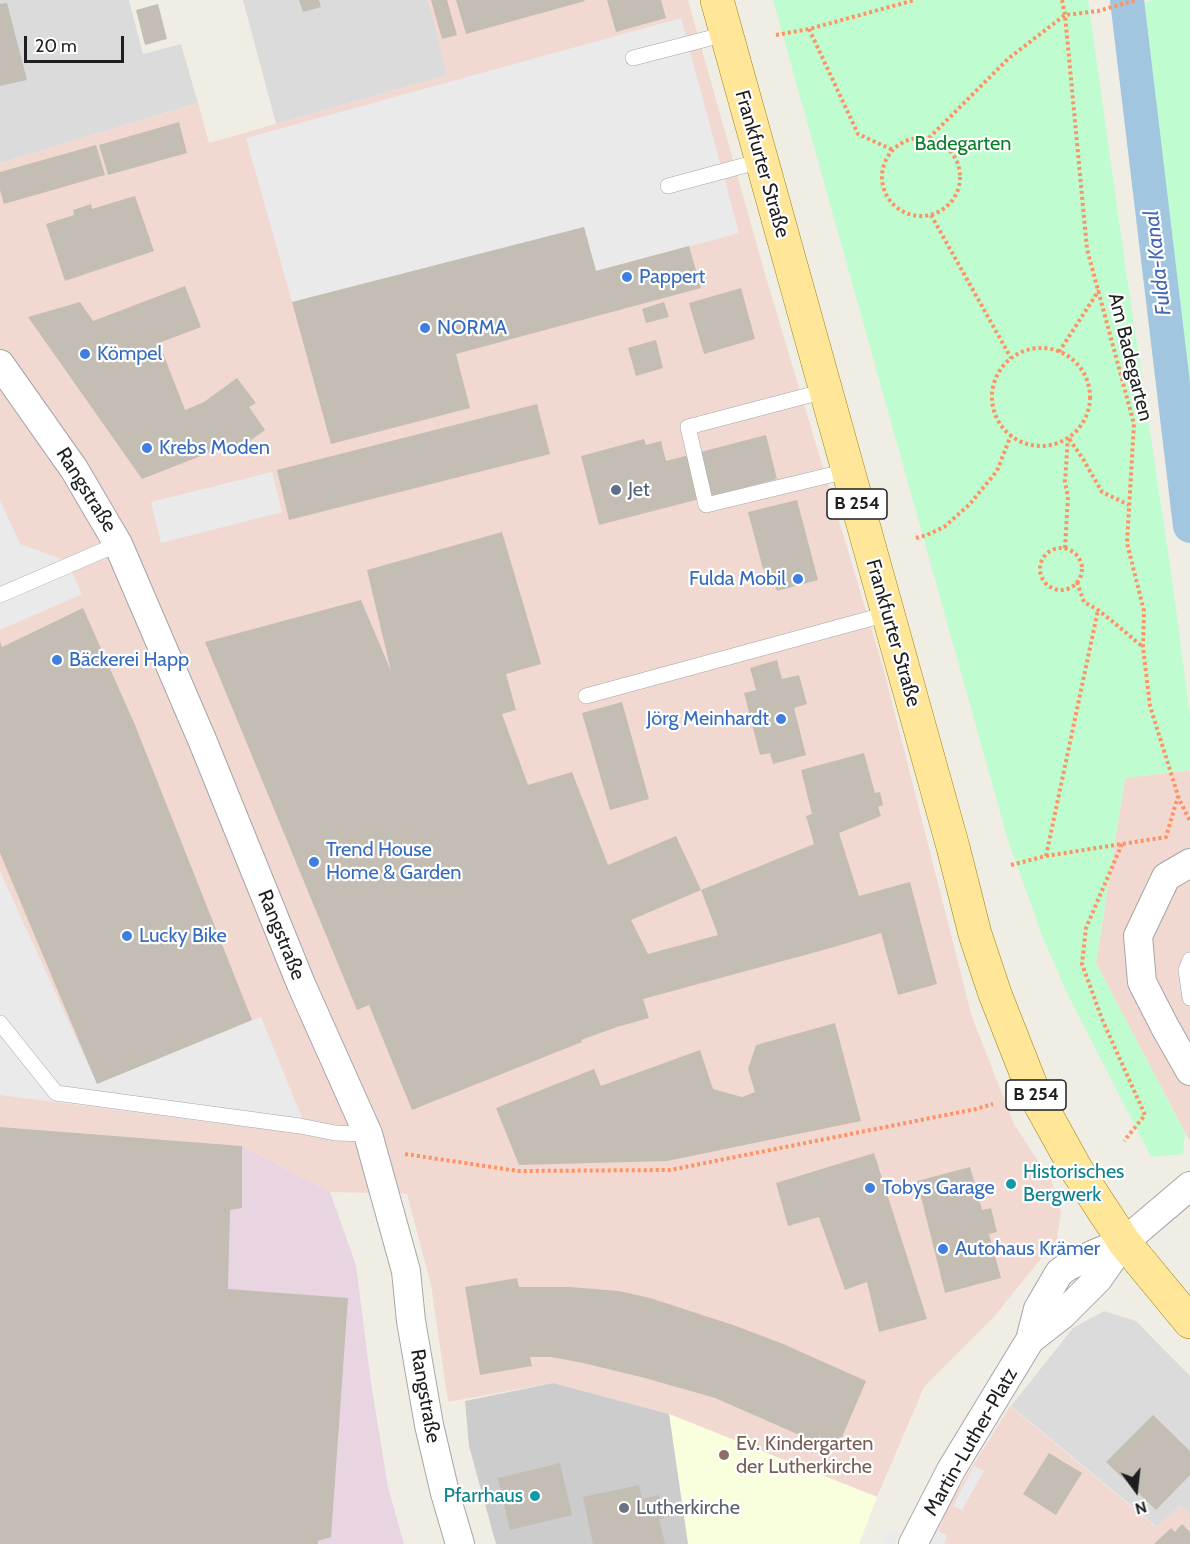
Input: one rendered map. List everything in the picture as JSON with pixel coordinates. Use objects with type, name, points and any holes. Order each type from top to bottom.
[{"type":"main road","name":"Frankfurter Straße","points":[[717,0],[953,847],[975,934],[999,1005],[1034,1093],[1076,1169],[1124,1242],[1190,1323]]},
{"type":"street","name":"Rangstraße","points":[[0,364],[74,469],[118,544],[203,742],[301,984],[368,1134],[406,1271],[411,1321],[429,1425],[460,1544]]},
{"type":"street","points":[[1190,863],[1166,877],[1138,936],[1143,982],[1190,1071]]},
{"type":"street","points":[[1124,1242],[1190,1186]]},
{"type":"street","name":"Martin-Luther-Platz","points":[[913,1544],[951,1470],[1030,1340],[1062,1315],[1098,1279],[1124,1242]]},
{"type":"lane","points":[[633,58],[726,34]]},
{"type":"lane","points":[[668,186],[761,161]]},
{"type":"lane","points":[[825,391],[688,427],[706,505],[847,471]]},
{"type":"lane","points":[[0,595],[118,544]]},
{"type":"lane","points":[[586,696],[887,614]]},
{"type":"lane","points":[[1190,960],[1186,970],[1190,998]]},
{"type":"lane","points":[[0,1023],[56,1093],[300,1126],[335,1133],[368,1134]]},
{"type":"path","points":[[776,35],[915,0]]},
{"type":"path","name":"Am Badegarten","points":[[1062,0],[1087,249],[1134,424],[1127,543],[1144,611],[1143,647],[1150,706],[1178,795],[1190,821]]},
{"type":"path","points":[[929,138],[1009,58],[1065,15],[1098,11],[1136,0]]},
{"type":"path","points":[[809,28],[858,134],[893,150]]},
{"type":"path","points":[[916,138],[929,138],[941,144],[958,164],[960,177],[958,190],[952,201],[942,210],[931,215],[919,216],[895,207],[887,197],[882,185],[885,160],[893,150],[903,142],[916,138]]},
{"type":"path","points":[[931,215],[1011,358]]},
{"type":"path","points":[[1059,352],[1099,290]]},
{"type":"path","points":[[1043,348],[1059,352],[1073,361],[1084,374],[1089,390],[1089,407],[1083,422],[1073,434],[1060,442],[1045,446],[1029,445],[1015,439],[1003,429],[995,416],[992,400],[993,385],[1000,370],[1011,358],[1026,350],[1043,348]]},
{"type":"path","points":[[916,538],[945,527],[969,506],[997,471],[1011,435]]},
{"type":"path","points":[[1068,437],[1102,492],[1129,505]]},
{"type":"path","points":[[1065,548],[1068,437]]},
{"type":"path","points":[[1065,548],[1072,551],[1081,562],[1081,576],[1077,582],[1065,590],[1059,590],[1047,584],[1043,578],[1041,565],[1043,559],[1052,550],[1065,548]]},
{"type":"path","points":[[1077,582],[1084,602],[1098,610],[1143,647]]},
{"type":"path","points":[[1046,856],[1098,610]]},
{"type":"path","points":[[1011,866],[1046,856],[1166,837],[1178,795]]},
{"type":"path","points":[[1122,844],[1086,928],[1082,964],[1102,1019],[1145,1115],[1124,1141]]},
{"type":"path","points":[[404,1154],[518,1171],[670,1170],[993,1104]]},
{"type":"shaded area","points":[[0,0],[129,0],[143,54],[181,44],[198,103],[0,163]]},
{"type":"shaded area","points":[[243,0],[428,0],[448,75],[276,124]]},
{"type":"shaded area","points":[[428,0],[688,0],[765,274],[884,671],[972,1017],[1014,1124],[1052,1182],[1061,1212],[1057,1239],[993,1318],[924,1387],[877,1497],[669,1414],[553,1383],[448,1402],[431,1285],[407,1194],[330,1192],[242,1146],[0,1127],[0,163],[198,103],[209,143],[447,75]]},
{"type":"shaded area","points":[[681,18],[739,233],[596,271],[584,227],[292,302],[246,138]]},
{"type":"shaded area","points":[[272,472],[282,512],[161,543],[151,502]]},
{"type":"shaded area","points":[[0,500],[20,544],[67,561],[82,594],[0,630]]},
{"type":"shaded area","points":[[1190,770],[1190,1142],[1096,963],[1125,778]]},
{"type":"shaded area","points":[[0,871],[97,1084],[261,1017],[309,1135],[0,1095]]},
{"type":"shaded area","points":[[0,1127],[242,1146],[330,1192],[356,1265],[371,1383],[388,1487],[404,1544],[0,1544]]},
{"type":"shaded area","points":[[1104,1311],[1136,1321],[1190,1376],[1190,1514],[1181,1505],[1157,1527],[1011,1406],[1073,1328]]},
{"type":"shaded area","points":[[553,1383],[669,1414],[688,1544],[496,1544],[469,1446],[465,1401]]},
{"type":"shaded area","points":[[1010,1406],[1156,1527],[1181,1505],[1190,1514],[1190,1544],[933,1544],[949,1504]]},
{"type":"shaded area","name":"Ev. Kindergarten der Lutherkirche","points":[[669,1414],[877,1497],[859,1544],[688,1544]]},
{"type":"shaded area","points":[[974,1466],[984,1471],[962,1510],[953,1506]]},
{"type":"shaded area","points":[[889,1530],[899,1533],[894,1544],[883,1544]]},
{"type":"shaded area","points":[[936,1530],[947,1535],[944,1544],[930,1544]]},
{"type":"green space","name":"Badegarten","points":[[773,0],[1088,0],[1190,716],[1190,770],[1125,778],[1096,963],[1185,1133],[1183,1154],[1151,1157],[1067,993],[1043,938],[1007,837]]},
{"type":"green space","points":[[1153,0],[1190,0],[1190,418],[1142,3]]},
{"type":"building","points":[[299,0],[319,0],[321,7],[303,12]]},
{"type":"building","points":[[431,0],[447,0],[457,35],[442,39]]},
{"type":"building","points":[[456,0],[584,0],[585,1],[466,34]]},
{"type":"building","points":[[607,0],[661,0],[666,18],[616,32]]},
{"type":"building","points":[[7,3],[27,80],[0,86],[0,4]]},
{"type":"building","points":[[158,4],[167,39],[145,45],[136,10]]},
{"type":"building","points":[[179,122],[187,153],[108,175],[99,145]]},
{"type":"building","points":[[96,145],[105,175],[4,204],[0,190],[0,172]]},
{"type":"building","points":[[135,196],[154,251],[65,281],[46,224],[74,215],[73,210],[91,204],[92,209]]},
{"type":"building","name":"NORMA","points":[[584,227],[596,271],[689,246],[701,288],[456,354],[470,408],[331,444],[292,302]]},
{"type":"building","points":[[185,286],[201,327],[159,343],[185,410],[204,402],[237,378],[256,403],[249,407],[265,430],[239,449],[234,443],[142,479],[28,317],[80,302],[93,321]]},
{"type":"building","points":[[741,288],[755,339],[704,354],[689,303]]},
{"type":"building","points":[[664,302],[669,317],[646,323],[642,309]]},
{"type":"building","points":[[656,340],[663,368],[636,376],[628,348]]},
{"type":"building","points":[[537,404],[550,454],[289,520],[277,470]]},
{"type":"building","points":[[766,435],[777,479],[599,525],[581,456],[644,439],[646,445],[661,441],[666,461]]},
{"type":"building","points":[[797,500],[818,580],[777,591],[770,567],[763,569],[748,512]]},
{"type":"building","points":[[502,532],[541,664],[506,674],[516,710],[502,714],[528,785],[572,772],[608,865],[676,836],[701,890],[814,844],[806,816],[812,814],[801,770],[864,753],[875,793],[880,792],[883,805],[878,807],[881,816],[839,833],[859,896],[910,882],[937,984],[898,995],[881,933],[643,999],[649,1018],[581,1040],[582,1042],[412,1110],[369,1005],[357,1010],[205,642],[361,600],[391,671],[367,570]],"holes":[[[701,890],[718,935],[648,954],[631,920]]]},
{"type":"building","name":"Lucky Bike","points":[[83,608],[135,725],[252,1020],[97,1084],[0,853],[0,641],[2,647]]},
{"type":"building","points":[[777,660],[782,679],[799,675],[807,704],[794,708],[806,755],[773,764],[770,753],[760,755],[744,693],[756,690],[750,668]]},
{"type":"building","points":[[622,702],[649,799],[610,810],[582,713]]},
{"type":"building","points":[[835,1023],[861,1121],[667,1161],[519,1165],[496,1108],[594,1069],[601,1086],[700,1050],[713,1089],[742,1097],[755,1092],[748,1069],[756,1045]]},
{"type":"building","points":[[0,1127],[242,1146],[242,1208],[230,1210],[228,1289],[348,1298],[331,1537],[318,1541],[318,1544],[0,1544]]},
{"type":"building","points":[[874,1153],[927,1319],[879,1332],[867,1282],[845,1290],[819,1217],[788,1226],[776,1183]]},
{"type":"building","points":[[970,1167],[982,1210],[991,1208],[997,1232],[989,1234],[1001,1278],[945,1293],[917,1181]]},
{"type":"building","points":[[517,1278],[519,1287],[570,1287],[619,1291],[650,1298],[781,1343],[866,1381],[836,1451],[715,1398],[583,1363],[551,1357],[530,1357],[532,1366],[480,1375],[465,1287]]},
{"type":"building","points":[[1153,1415],[1190,1451],[1190,1475],[1156,1510],[1106,1462]]},
{"type":"building","points":[[1049,1453],[1082,1473],[1056,1515],[1023,1494]]},
{"type":"building","name":"Pfarrhaus","points":[[560,1463],[572,1515],[510,1530],[498,1478]]},
{"type":"building","name":"Lutherkirche","points":[[639,1485],[642,1499],[659,1495],[664,1518],[659,1519],[665,1544],[593,1544],[583,1497]]},
{"type":"building","points":[[1182,1524],[1190,1532],[1190,1544],[1154,1544],[1171,1528],[1175,1532]]},
{"type":"waterway","name":"Fulda-Kanal","points":[[1127,0],[1190,526]]},
{"type":"place","name":"Pappert","points":[[627,277]]},
{"type":"place","name":"NORMA","points":[[425,328]]},
{"type":"place","name":"Kömpel","points":[[85,354]]},
{"type":"place","name":"Krebs Moden","points":[[147,448]]},
{"type":"place","name":"Jet","points":[[616,490]]},
{"type":"place","name":"Fulda Mobil","points":[[798,579]]},
{"type":"place","name":"Bäckerei Happ","points":[[57,660]]},
{"type":"place","name":"Jörg Meinhardt","points":[[781,719]]},
{"type":"place","name":"Trend House Home & Garden","points":[[314,862]]},
{"type":"place","name":"Lucky Bike","points":[[127,936]]},
{"type":"place","name":"Historisches Bergwerk","points":[[1011,1184]]},
{"type":"place","name":"Tobys Garage","points":[[870,1188]]},
{"type":"place","name":"Autohaus Krämer","points":[[943,1249]]},
{"type":"place","name":"Ev. Kindergarten der Lutherkirche","points":[[724,1455]]},
{"type":"place","name":"Pfarrhaus","points":[[535,1496]]},
{"type":"place","name":"Lutherkirche","points":[[624,1508]]}]
